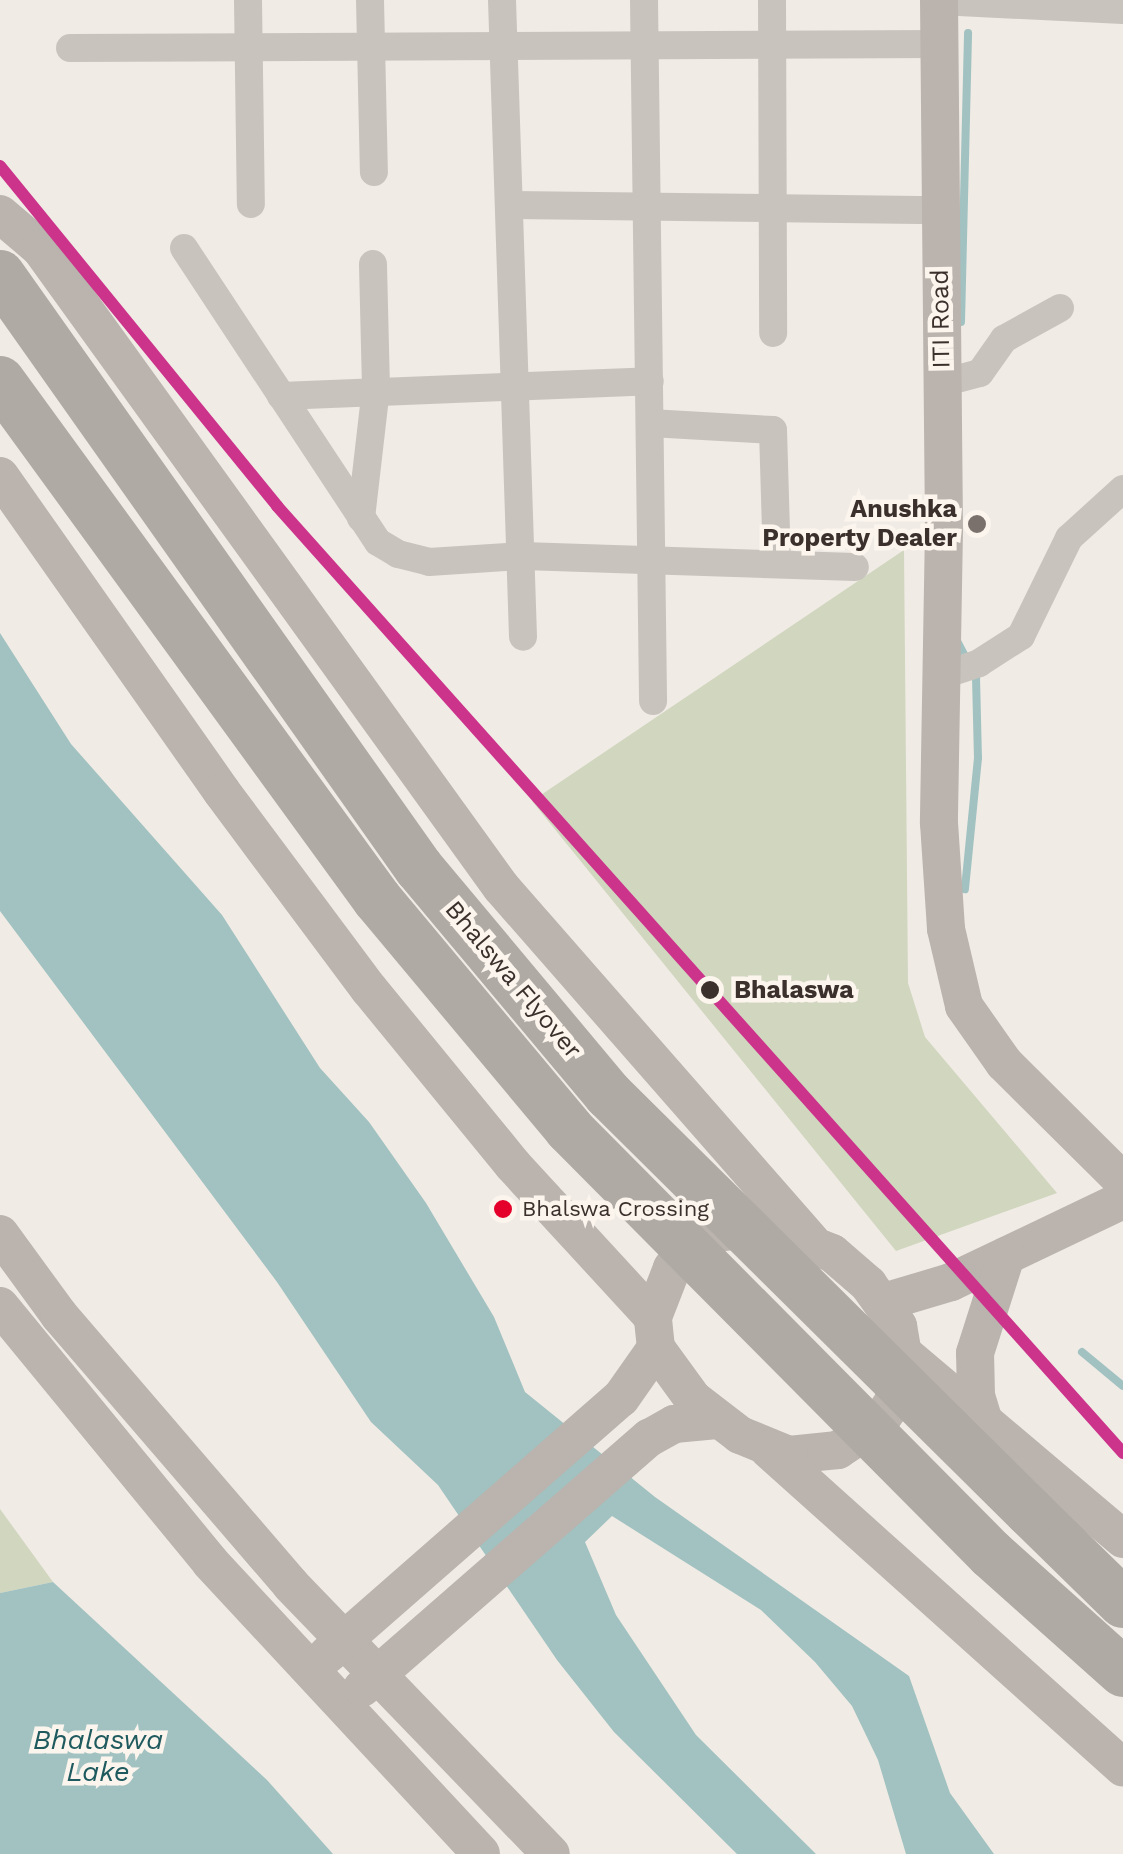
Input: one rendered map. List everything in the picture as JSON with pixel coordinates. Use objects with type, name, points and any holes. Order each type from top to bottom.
[{"type":"highway","name":"Bhalswa Flyover","points":[[6,284],[419,868],[608,1094],[1123,1603]]},
{"type":"highway","name":"Bhalswa Flyover","points":[[0,381],[377,899],[569,1129],[991,1554],[1123,1672]]},
{"type":"street","points":[[248,0],[251,204]]},
{"type":"street","points":[[370,0],[374,172]]},
{"type":"street","points":[[502,0],[519,382],[523,636]]},
{"type":"street","points":[[644,0],[653,700]]},
{"type":"street","points":[[772,0],[773,334]]},
{"type":"street","points":[[939,1],[1123,10]]},
{"type":"street","name":"ITI Road","points":[[939,1],[943,658],[939,823],[946,929],[964,1006],[1004,1062],[1123,1180]]},
{"type":"street","points":[[70,48],[503,42],[939,44]]},
{"type":"street","points":[[513,205],[938,210]]},
{"type":"street","points":[[0,214],[40,248],[501,887],[811,1241],[884,1302],[903,1353],[1123,1539]]},
{"type":"street","points":[[184,248],[378,542],[429,562],[523,556],[856,567]]},
{"type":"street","points":[[361,518],[376,388],[373,264]]},
{"type":"street","points":[[942,383],[980,373],[1004,339],[1060,308]]},
{"type":"street","points":[[281,396],[376,388],[650,380]]},
{"type":"street","points":[[650,423],[773,430],[777,564]]},
{"type":"street","points":[[0,476],[370,989],[655,1333],[716,1420],[765,1446],[1123,1768]]},
{"type":"street","points":[[943,658],[994,656],[1020,636],[1070,538],[1123,489]]},
{"type":"street","points":[[884,1302],[1006,1256],[1123,1200]]},
{"type":"street","points":[[310,1670],[621,1398],[655,1333],[672,1268],[712,1234],[764,1226],[811,1241]]},
{"type":"street","points":[[0,1234],[59,1315],[345,1640],[551,1854]]},
{"type":"street","points":[[984,1422],[976,1396],[975,1353],[1006,1256]]},
{"type":"street","points":[[0,1306],[210,1562],[481,1854]]},
{"type":"street","points":[[765,1446],[814,1456],[860,1439],[893,1402],[903,1353]]},
{"type":"street","points":[[343,1704],[420,1642],[649,1438],[674,1424],[716,1420]]},
{"type":"green space","points":[[904,550],[908,983],[925,1037],[1057,1193],[896,1251],[532,801]]},
{"type":"green space","points":[[0,1509],[53,1582],[0,1593]]},
{"type":"water","points":[[0,633],[71,744],[222,915],[320,1068],[369,1122],[426,1203],[494,1317],[525,1392],[655,1497],[909,1676],[950,1793],[994,1854],[906,1854],[878,1760],[852,1706],[815,1662],[761,1610],[612,1516],[585,1542],[616,1615],[696,1735],[816,1854],[737,1854],[614,1732],[557,1660],[438,1485],[371,1422],[277,1282],[0,911]]},
{"type":"water","name":"Bhalaswa Lake","points":[[53,1582],[267,1780],[333,1854],[0,1854],[0,1593]]},
{"type":"waterway","points":[[961,322],[968,33]]},
{"type":"waterway","points":[[956,639],[976,677],[978,758],[965,889]]},
{"type":"waterway","points":[[1082,1352],[1123,1386]]},
{"type":"transit line","points":[[0,166],[277,506],[1123,1453]]},
{"type":"place","name":"Anushka Property Dealer","points":[[977,524]]},
{"type":"place","name":"Bhalaswa","points":[[710,990]]},
{"type":"place","name":"Bhalswa Crossing","points":[[503,1209]]}]
